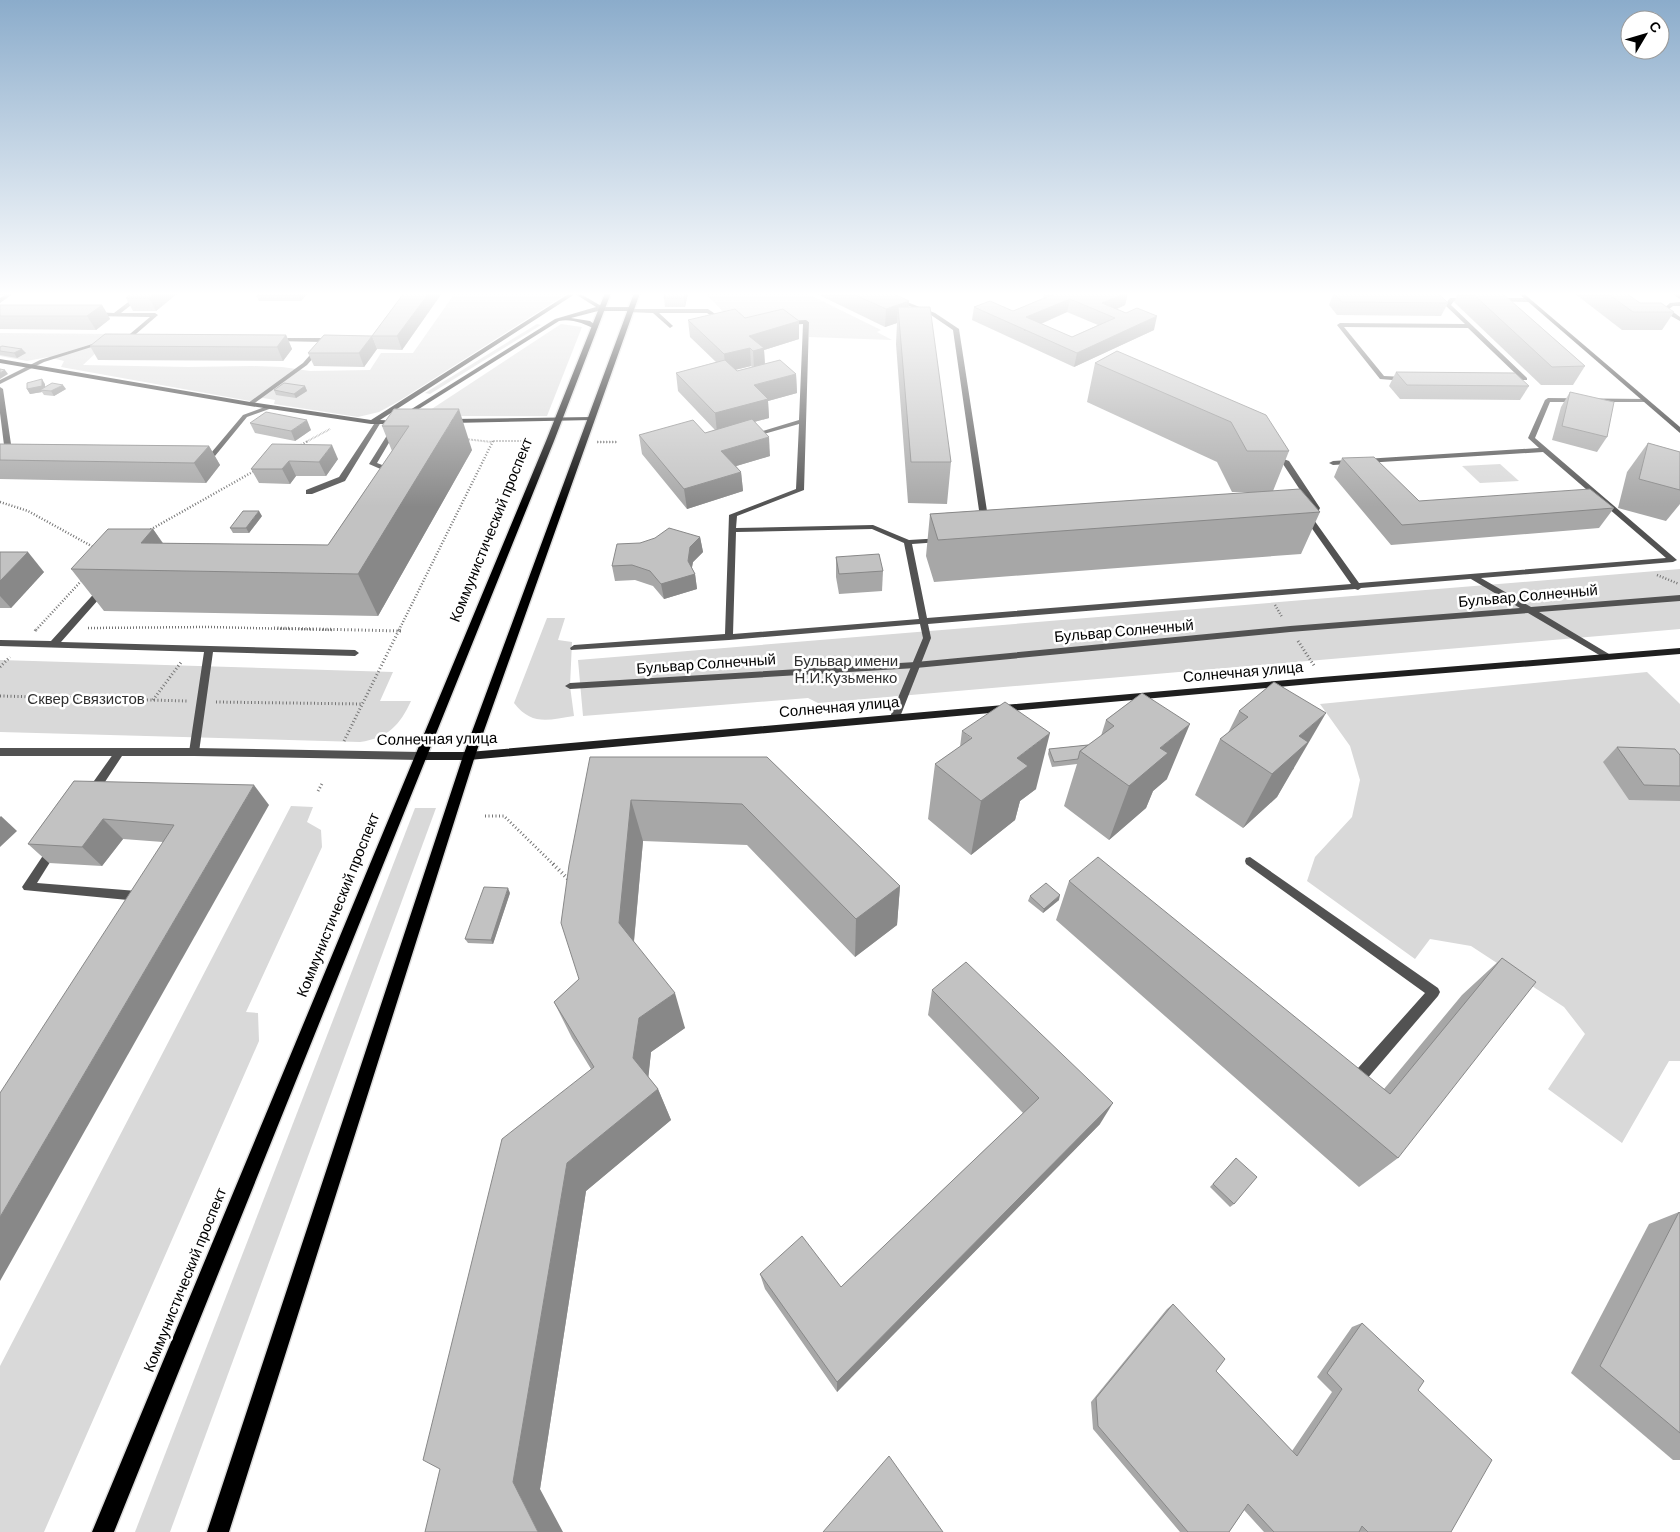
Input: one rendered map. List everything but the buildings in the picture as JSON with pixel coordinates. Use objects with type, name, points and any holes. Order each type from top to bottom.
[{"type":"main road","name":"Коммунистический проспект","points":[[103,1532],[580,364]]},
{"type":"main road","points":[[218,1532],[469,756],[611,364]]},
{"type":"street","points":[[22,364],[270,407],[374,422],[408,422]]},
{"type":"street","points":[[0,382],[34,364]]},
{"type":"street","points":[[250,404],[304,364]]},
{"type":"street","points":[[310,492],[342,479],[374,422],[464,364]]},
{"type":"street","points":[[390,481],[395,473],[373,464],[397,422],[488,364]]},
{"type":"street","points":[[729,637],[733,516],[800,490],[802,421],[801,364]]},
{"type":"street","points":[[961,364],[986,528]]},
{"type":"street","points":[[1371,364],[1382,378],[1411,378]]},
{"type":"street","points":[[1506,379],[1526,379],[1511,364]]},
{"type":"street","points":[[1603,364],[1680,431]]},
{"type":"street","points":[[0,389],[9,453],[19,453]]},
{"type":"street","points":[[574,648],[1358,587],[1673,560],[1531,438],[1548,400],[1645,400]]},
{"type":"street","points":[[194,454],[213,455],[245,416],[270,407]]},
{"type":"street","points":[[447,421],[558,421],[591,419]]},
{"type":"street","points":[[742,438],[802,421]]},
{"type":"street","points":[[1333,463],[1545,450]]},
{"type":"street","points":[[1268,455],[1286,464],[1316,508],[1310,520]]},
{"type":"street","points":[[1373,461],[1380,468]]},
{"type":"street","points":[[1587,495],[1597,494]]},
{"type":"street","points":[[1300,521],[1310,520]]},
{"type":"street","points":[[1310,520],[1358,587]]},
{"type":"street","points":[[732,530],[872,527],[908,542],[952,540]]},
{"type":"street","points":[[895,717],[927,638],[926,621],[908,542]]},
{"type":"street","points":[[1474,577],[1606,656]]},
{"type":"street","points":[[54,644],[111,579]]},
{"type":"street","name":"Бульвар Солнечный","points":[[570,686],[916,665],[1290,629],[1680,598]]},
{"type":"street","points":[[0,643],[355,653]]},
{"type":"street","points":[[194,752],[209,649]]},
{"type":"street","name":"Солнечная улица","points":[[0,752],[194,752],[469,756],[895,717],[1680,651]]},
{"type":"street","points":[[87,800],[120,753]]},
{"type":"street","points":[[60,840],[28,887],[137,896],[126,912]]},
{"type":"street","points":[[1250,861],[1434,992],[1351,1086],[1344,1080]]},
{"type":"path","points":[[298,447],[333,427]]},
{"type":"path","points":[[457,438],[522,441]]},
{"type":"path","points":[[343,744],[493,441]]},
{"type":"path","points":[[594,442],[618,442]]},
{"type":"path","points":[[141,534],[264,466]]},
{"type":"path","points":[[0,502],[28,510],[98,549]]},
{"type":"path","points":[[0,667],[88,574]]},
{"type":"path","points":[[1268,594],[1322,680]]},
{"type":"path","points":[[37,628],[209,627],[400,631]]},
{"type":"path","points":[[0,696],[363,704]]},
{"type":"path","points":[[318,791],[323,782]]},
{"type":"path","points":[[485,816],[504,816],[573,884]]},
{"type":"green space","points":[[62,364],[188,367],[252,366],[282,367],[310,371],[370,370],[374,364],[456,364],[379,412],[358,417],[274,404],[275,400],[263,398],[250,401],[61,367]]},
{"type":"green space","points":[[471,364],[477,364],[430,394],[425,393]]},
{"type":"green space","points":[[499,364],[567,364],[547,416],[421,416]]},
{"type":"green space","points":[[1500,464],[1519,481],[1480,483],[1462,466]]},
{"type":"green space","name":"Бульвар имени Н.И.Кузьменко","points":[[1680,569],[1680,629],[818,703],[808,698],[583,716],[578,660]]},
{"type":"green space","points":[[547,618],[565,618],[558,640],[572,642],[570,686],[574,716],[541,720],[527,715],[514,703]]},
{"type":"green space","name":"Сквер Связистов","points":[[0,660],[393,672],[380,701],[411,701],[402,717],[386,734],[360,742],[0,732]]},
{"type":"green space","points":[[1647,672],[1680,704],[1680,1061],[1669,1061],[1622,1143],[1548,1089],[1585,1034],[1564,1007],[1471,946],[1430,939],[1415,959],[1307,881],[1315,857],[1352,817],[1360,780],[1350,746],[1320,704]]},
{"type":"green space","points":[[291,806],[313,807],[307,822],[321,830],[322,847],[246,1012],[258,1013],[259,1041],[44,1532],[0,1532],[0,1366]]},
{"type":"green space","points":[[415,808],[436,808],[170,1532],[135,1532]]}]
